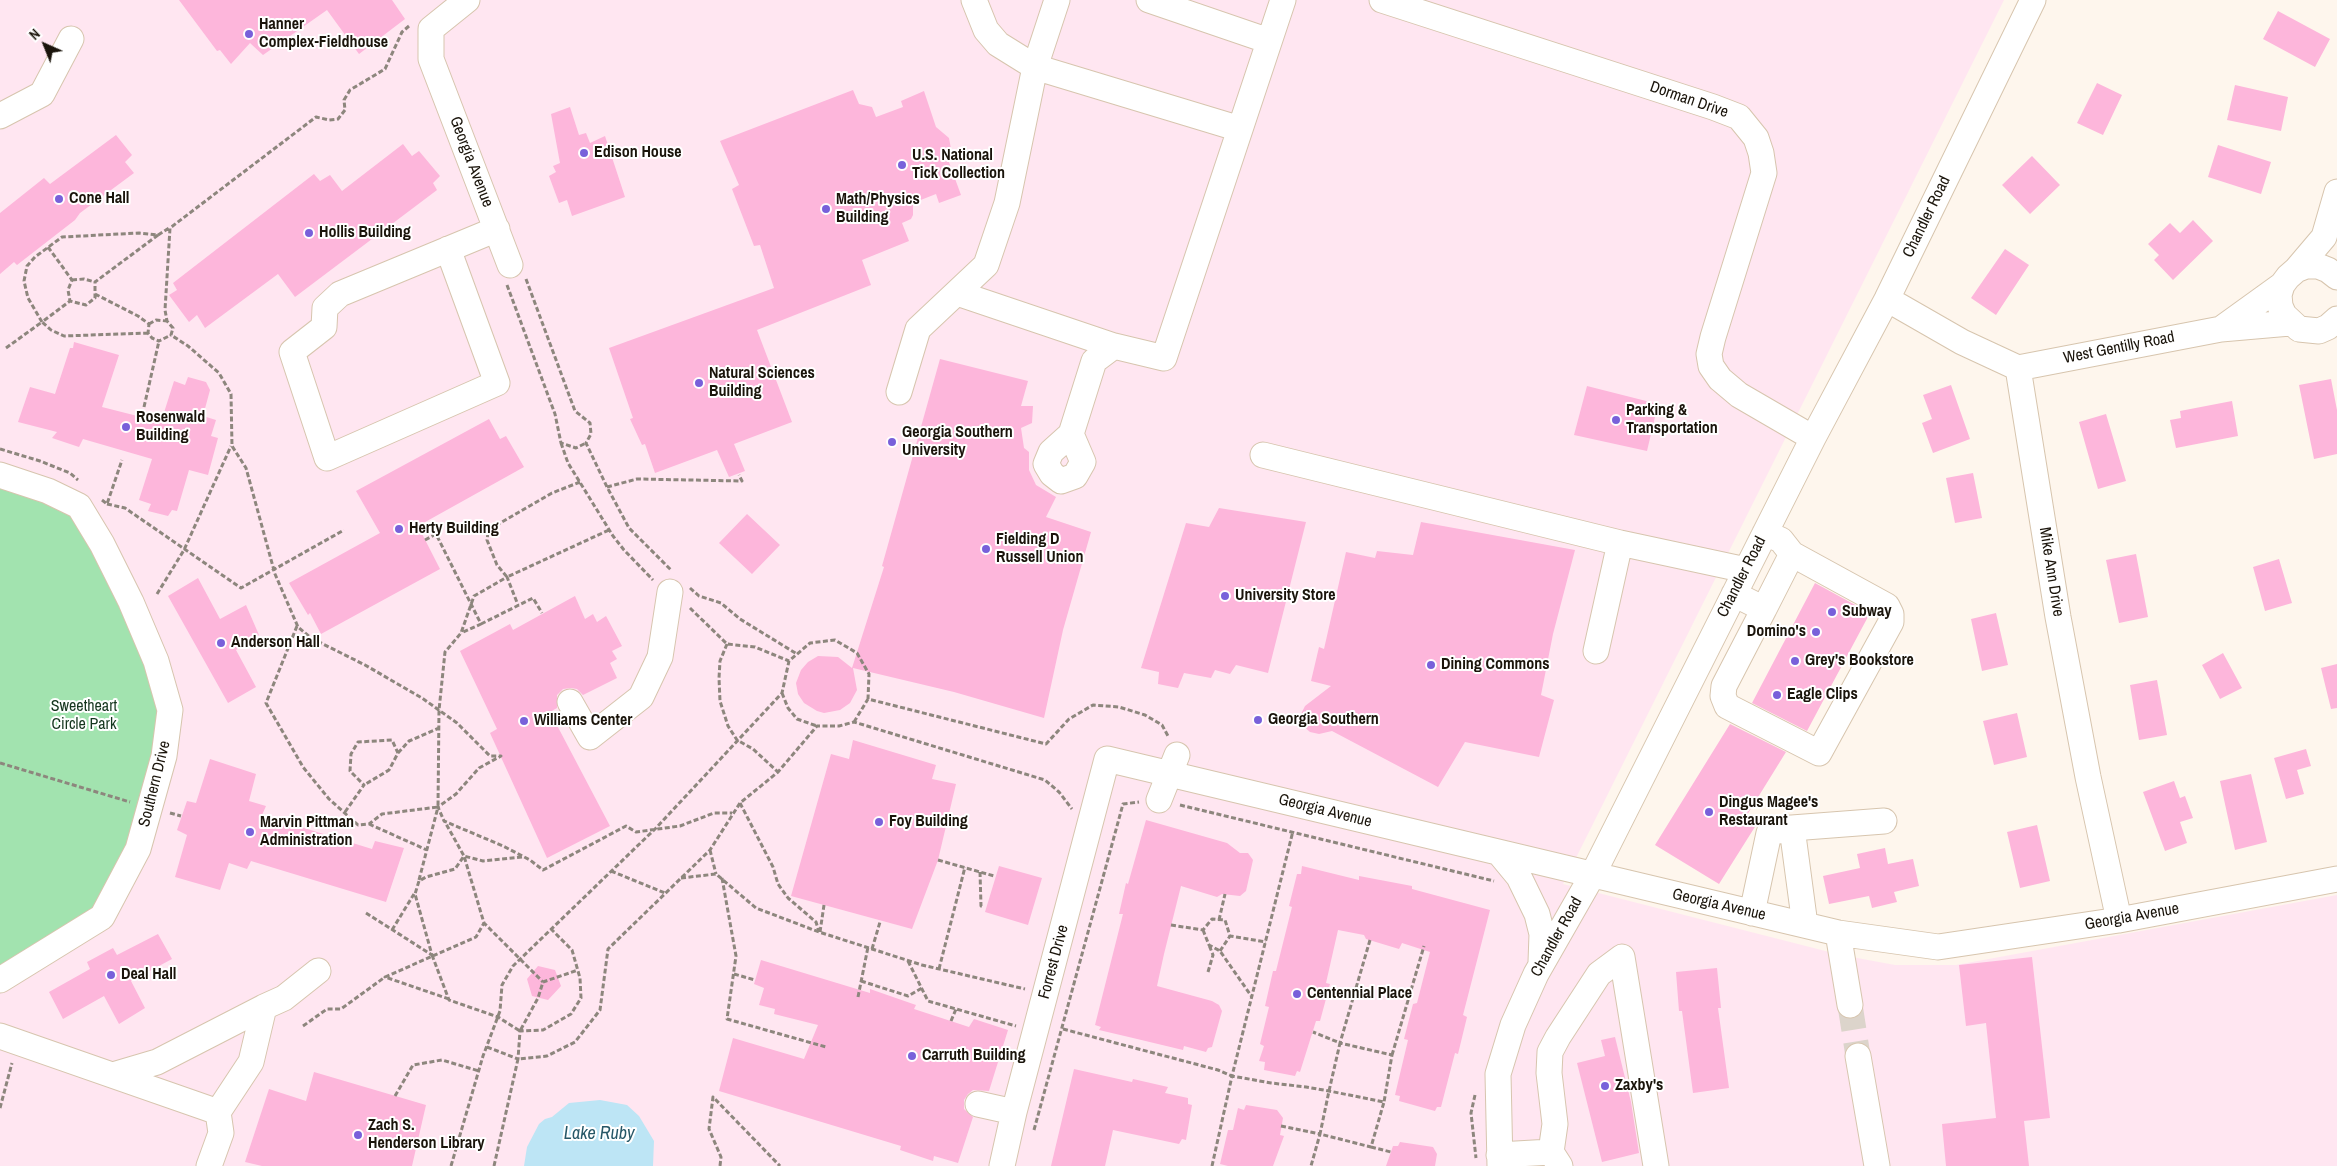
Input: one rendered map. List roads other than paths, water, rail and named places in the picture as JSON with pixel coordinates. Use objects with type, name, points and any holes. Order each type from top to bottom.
[{"type":"street","name":"Georgia Avenue","points":[[467,0],[431,29],[431,59],[510,265]]},
{"type":"street","points":[[974,0],[986,30],[998,44],[1035,67],[1240,129]]},
{"type":"street","points":[[899,392],[918,329],[986,265],[1007,202],[1035,67],[1057,0]]},
{"type":"street","points":[[1149,0],[1269,41]]},
{"type":"street","points":[[957,293],[1114,346],[1164,358],[1283,0]]},
{"type":"street","name":"Dorman Drive","points":[[1382,0],[1739,117],[1756,138],[1764,173],[1713,337],[1709,354],[1711,366],[1720,379],[1739,395],[1813,438]]},
{"type":"street","name":"Chandler Road","points":[[1500,1160],[1498,1074],[1513,1025],[1541,965],[1592,876],[1813,438],[1887,299],[2033,0]]},
{"type":"street","points":[[0,116],[42,94],[70,39]]},
{"type":"street","name":"West Gentilly Road","points":[[2289,278],[2324,236],[2337,192]]},
{"type":"street","points":[[448,249],[497,383],[327,458],[292,352],[324,327],[324,308],[340,294],[448,249],[497,229]]},
{"type":"street","name":"West Gentilly Road","points":[[2324,236],[2333,274]]},
{"type":"street","name":"West Gentilly Road","points":[[2221,328],[2306,266],[2318,266],[2333,274]]},
{"type":"street","points":[[2289,278],[2280,306],[2284,315],[2299,327],[2337,344]]},
{"type":"street","points":[[1887,299],[1962,342],[2018,368]]},
{"type":"street","name":"West Gentilly Road","points":[[2018,368],[2221,328],[2328,327],[2337,319]]},
{"type":"street","points":[[1071,434],[1094,361],[1114,346]]},
{"type":"street","name":"Mike Ann Drive","points":[[2018,368],[2058,616],[2088,777],[2119,920]]},
{"type":"street","points":[[1263,455],[1620,543],[1746,570]]},
{"type":"street","name":"Southern Drive","points":[[0,475],[48,491],[79,506],[102,544],[131,602],[156,661],[170,710],[164,756],[138,849],[102,917],[0,980]]},
{"type":"street","points":[[1765,533],[1781,540],[1792,554],[1887,606],[1891,614],[1891,622],[1819,753],[1727,706],[1723,696],[1724,686],[1792,554]]},
{"type":"street","points":[[1596,652],[1620,543]]},
{"type":"street","points":[[570,702],[590,737],[641,697],[660,657],[678,584]]},
{"type":"street","points":[[1734,594],[1764,609]]},
{"type":"street","name":"Georgia Avenue","points":[[1107,759],[1174,765],[1500,854],[1592,876],[1838,933],[1938,947],[2119,920],[2337,879]]},
{"type":"street","name":"Forrest Drive","points":[[1002,1166],[1014,1112],[1107,759]]},
{"type":"street","points":[[1159,800],[1174,765]]},
{"type":"street","points":[[1752,913],[1769,833],[1792,828],[1884,821]]},
{"type":"street","points":[[1792,828],[1805,925]]},
{"type":"street","points":[[1500,854],[1519,877],[1537,914],[1542,934],[1541,965]]},
{"type":"street","points":[[1838,933],[1850,1005]]},
{"type":"street","points":[[1500,1160],[1555,1159],[1555,1124],[1549,1073],[1550,1052],[1599,974],[1622,957],[1656,1166]]},
{"type":"street","points":[[114,1075],[157,1062],[284,998],[318,971]]},
{"type":"street","points":[[209,1166],[221,1133],[218,1112],[251,1062],[264,1007]]},
{"type":"street","points":[[0,1036],[218,1112]]},
{"type":"street","points":[[1858,1056],[1877,1166]]},
{"type":"street","points":[[978,1104],[1014,1112]]},
{"type":"water","name":"Lake Ruby","points":[[600,1100],[627,1105],[639,1116],[654,1141],[653,1166],[524,1166],[527,1147],[539,1124],[545,1119],[552,1117],[569,1103]]},
{"type":"tunnel","points":[[1850,1005],[1858,1056]]},
{"type":"place","name":"Hanner Complex-Fieldhouse","points":[[249,34]]},
{"type":"place","name":"Edison House","points":[[584,153]]},
{"type":"place","name":"U.S. National Tick Collection","points":[[902,165]]},
{"type":"place","name":"Cone Hall","points":[[59,199]]},
{"type":"place","name":"Math/Physics Building","points":[[826,209]]},
{"type":"place","name":"Hollis Building","points":[[309,233]]},
{"type":"place","name":"Natural Sciences Building","points":[[699,383]]},
{"type":"place","name":"Parking & Transportation","points":[[1616,420]]},
{"type":"place","name":"Rosenwald Building","points":[[126,427]]},
{"type":"place","name":"Georgia Southern University","points":[[892,442]]},
{"type":"place","name":"Herty Building","points":[[399,529]]},
{"type":"place","name":"Fielding D Russell Union","points":[[986,549]]},
{"type":"place","name":"University Store","points":[[1225,596]]},
{"type":"place","name":"Subway","points":[[1832,612]]},
{"type":"place","name":"Domino's","points":[[1816,632]]},
{"type":"place","name":"Anderson Hall","points":[[221,643]]},
{"type":"place","name":"Grey's Bookstore","points":[[1795,661]]},
{"type":"place","name":"Dining Commons","points":[[1431,665]]},
{"type":"place","name":"Eagle Clips","points":[[1777,695]]},
{"type":"place","name":"Georgia Southern","points":[[1258,720]]},
{"type":"place","name":"Williams Center","points":[[524,721]]},
{"type":"place","name":"Dingus Magee's Restaurant","points":[[1709,812]]},
{"type":"place","name":"Foy Building","points":[[879,822]]},
{"type":"place","name":"Marvin Pittman Administration","points":[[250,832]]},
{"type":"place","name":"Deal Hall","points":[[111,975]]},
{"type":"place","name":"Centennial Place","points":[[1297,994]]},
{"type":"place","name":"Carruth Building","points":[[912,1056]]},
{"type":"place","name":"Zaxby's","points":[[1605,1086]]},
{"type":"place","name":"Zach S. Henderson Library","points":[[358,1135]]},
{"type":"park label","name":"Sweetheart Circle Park","points":[[84,716]]}]
